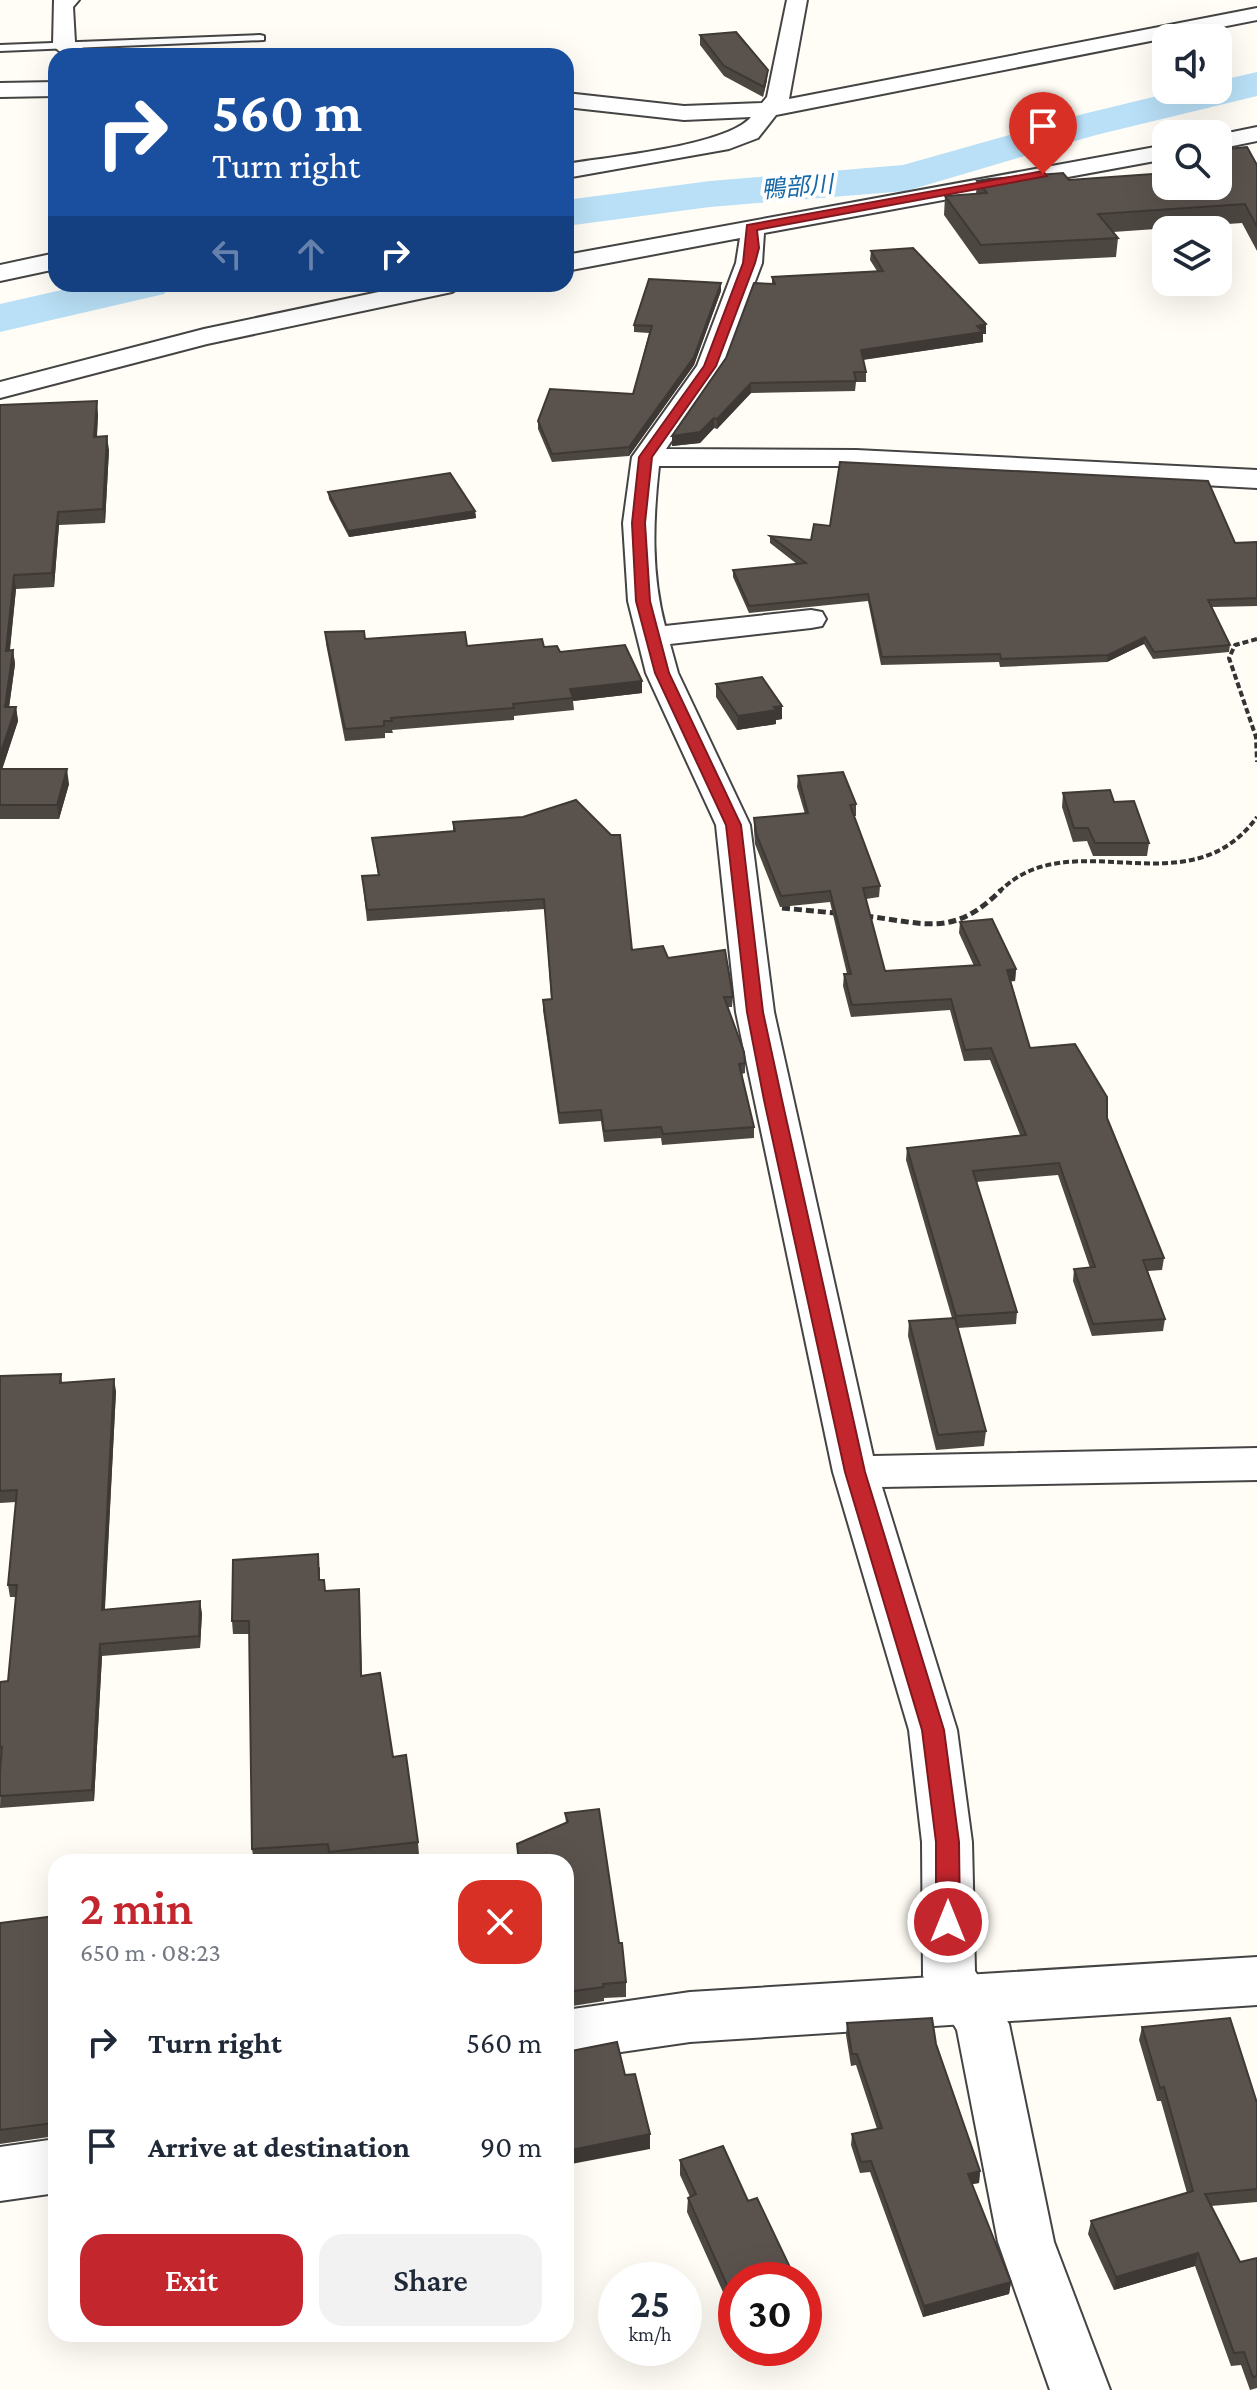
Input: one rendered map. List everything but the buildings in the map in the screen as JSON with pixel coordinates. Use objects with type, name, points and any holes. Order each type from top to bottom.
[{"type":"street","points":[[69,0],[62,4],[72,48]]},
{"type":"street","points":[[574,170],[721,144],[750,133],[778,98],[797,0]]},
{"type":"street","points":[[574,101],[684,113],[771,109],[1257,14]]},
{"type":"street","points":[[0,90],[48,89]]},
{"type":"street","points":[[1232,139],[1257,134]]},
{"type":"street","points":[[574,261],[1152,155]]},
{"type":"street","points":[[751,228],[753,248],[749,263],[710,366],[646,457],[638,523],[643,601],[662,673],[733,825],[755,1012],[855,1472],[933,1730],[947,1842],[949,1976],[982,2024],[1026,2242],[1080,2390]]},
{"type":"street","points":[[0,273],[48,263]]},
{"type":"street","points":[[0,390],[204,337],[415,292]]},
{"type":"street","points":[[646,457],[856,458],[1257,479]]},
{"type":"street","points":[[654,637],[811,619]]},
{"type":"street","points":[[855,1472],[1077,1465],[1257,1464]]},
{"type":"street","points":[[574,2034],[690,2017],[1257,1981]]},
{"type":"street","points":[[0,2174],[48,2167]]},
{"type":"lane","points":[[116,48],[260,38]]},
{"type":"lane","points":[[0,48],[48,50]]},
{"type":"path","points":[[1257,639],[1235,645],[1229,658],[1256,737],[1257,762]]},
{"type":"path","points":[[860,915],[941,924],[961,921],[977,912],[1004,885],[1034,867],[1102,862],[1162,864],[1201,859],[1237,841],[1257,817]]},
{"type":"path","points":[[742,904],[845,914]]},
{"type":"waterway","name":"鴨部川","points":[[574,212],[710,194],[906,178],[1083,126],[1257,84]]},
{"type":"waterway","name":"鴨部川","points":[[0,318],[113,292]]},
{"type":"route","points":[[948,1922],[947,1842],[933,1730],[855,1472],[755,1012],[733,825],[662,673],[643,601],[638,523],[646,457],[710,366],[730,320],[749,263],[753,248],[751,228],[1043,174]]}]
